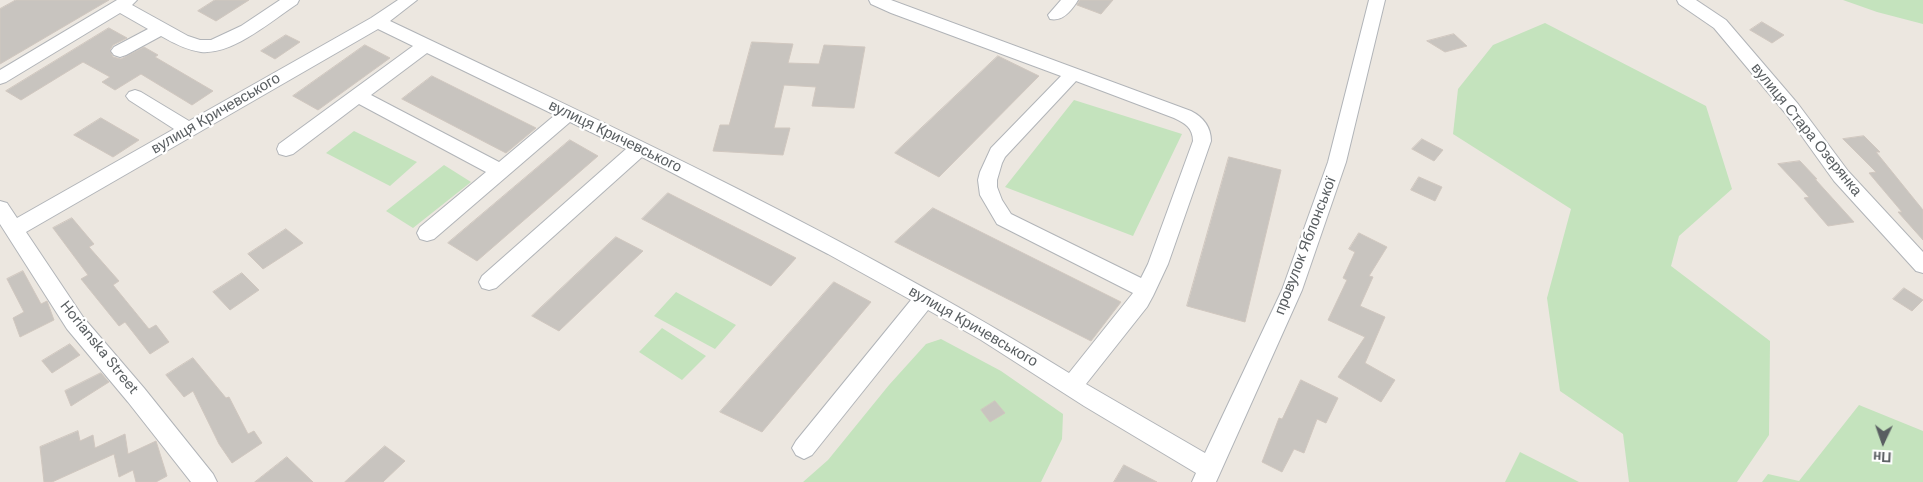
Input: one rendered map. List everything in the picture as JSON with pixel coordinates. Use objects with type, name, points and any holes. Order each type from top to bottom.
[{"type":"street","points":[[0,78],[125,3],[161,29],[201,47],[218,45],[234,37],[291,0]]},
{"type":"street","points":[[377,22],[409,0]]},
{"type":"street","points":[[877,0],[897,10],[1180,113],[1196,122],[1203,135],[1161,256],[1146,290],[1137,307],[1071,386]]},
{"type":"street","points":[[1056,15],[1070,0]]},
{"type":"street","name":"провулок Яблонської","points":[[1208,475],[1292,290],[1318,217],[1337,162],[1377,0]]},
{"type":"street","name":"вулиця Стара Озерянка","points":[[1685,0],[1720,24],[1792,110],[1842,176],[1923,265]]},
{"type":"street","name":"вулиця Кричевського","points":[[14,229],[377,22],[640,148],[835,248],[989,334],[1208,475]]},
{"type":"street","points":[[120,51],[161,29]]},
{"type":"street","points":[[286,149],[425,46]]},
{"type":"street","points":[[1074,73],[998,153],[989,169],[986,186],[992,203],[1004,219],[1146,290]]},
{"type":"street","points":[[135,96],[188,129]]},
{"type":"street","points":[[358,96],[500,171]]},
{"type":"street","points":[[427,233],[568,114]]},
{"type":"street","points":[[489,282],[640,148]]},
{"type":"street","name":"Horianska Street","points":[[0,208],[75,323],[136,395],[205,482]]},
{"type":"street","points":[[804,448],[925,298]]},
{"type":"green space","points":[[1843,0],[1923,0],[1923,24],[1877,12]]},
{"type":"green space","points":[[1545,23],[1706,106],[1732,189],[1679,236],[1671,266],[1770,341],[1769,435],[1737,482],[1629,482],[1623,434],[1560,391],[1547,298],[1571,209],[1453,134],[1458,89],[1493,45]]},
{"type":"green space","points":[[1074,100],[1182,134],[1133,236],[1005,187]]},
{"type":"green space","points":[[354,131],[417,162],[390,186],[326,153]]},
{"type":"green space","points":[[444,165],[471,182],[413,228],[386,211]]},
{"type":"green space","points":[[676,292],[736,325],[715,349],[654,316]]},
{"type":"green space","points":[[662,328],[706,356],[682,380],[639,352]]},
{"type":"green space","points":[[941,339],[1001,371],[1063,414],[1062,439],[1041,482],[803,482],[828,460],[889,385],[926,344]]},
{"type":"green space","points":[[1859,405],[1923,431],[1923,482],[1762,482],[1768,474],[1799,481]]},
{"type":"green space","points":[[1520,452],[1579,482],[1505,482]]},
{"type":"building","points":[[16,0],[109,0],[0,64],[0,9]]},
{"type":"building","points":[[215,0],[249,0],[216,21],[198,11]]},
{"type":"building","points":[[1080,0],[1113,0],[1101,14],[1077,5]]},
{"type":"building","points":[[1762,22],[1784,35],[1772,43],[1750,30]]},
{"type":"building","points":[[109,28],[127,38],[113,45],[110,50],[113,57],[121,59],[144,47],[158,55],[155,57],[213,91],[192,105],[141,74],[115,90],[102,82],[110,77],[83,62],[21,100],[6,91]]},
{"type":"building","points":[[1454,34],[1467,46],[1445,52],[1427,41]]},
{"type":"building","points":[[286,35],[300,42],[275,59],[261,51]]},
{"type":"building","points":[[752,42],[793,44],[788,63],[819,64],[824,45],[865,47],[854,108],[812,106],[816,87],[784,85],[774,128],[790,128],[783,155],[713,151],[720,125],[729,125]]},
{"type":"building","points":[[365,45],[390,58],[318,110],[293,96]]},
{"type":"building","points":[[998,56],[1039,76],[939,177],[895,153]]},
{"type":"building","points":[[432,76],[536,128],[506,153],[402,99]]},
{"type":"building","points":[[101,118],[139,140],[113,157],[74,135]]},
{"type":"building","points":[[1864,136],[1880,152],[1876,152],[1923,210],[1923,240],[1898,212],[1902,212],[1869,173],[1876,172],[1843,139]]},
{"type":"building","points":[[1422,139],[1443,150],[1434,161],[1412,149]]},
{"type":"building","points":[[570,140],[598,156],[477,261],[448,243]]},
{"type":"building","points":[[1229,157],[1281,170],[1245,322],[1187,306]]},
{"type":"building","points":[[1800,161],[1854,222],[1828,226],[1804,198],[1809,197],[1778,164]]},
{"type":"building","points":[[1419,177],[1442,187],[1435,201],[1411,190]]},
{"type":"building","points":[[668,193],[796,258],[771,286],[642,219]]},
{"type":"building","points":[[933,208],[1121,302],[1091,341],[895,242]]},
{"type":"building","points":[[72,218],[94,244],[89,247],[119,281],[113,285],[149,329],[156,325],[169,342],[150,354],[125,322],[119,326],[81,279],[88,275],[53,228]]},
{"type":"building","points":[[286,229],[303,243],[263,269],[248,254]]},
{"type":"building","points":[[1359,233],[1387,247],[1369,276],[1373,277],[1360,306],[1385,317],[1365,363],[1395,380],[1381,402],[1338,377],[1365,337],[1328,320],[1347,280],[1343,278],[1355,252],[1349,249]]},
{"type":"building","points":[[616,237],[643,251],[559,331],[532,316]]},
{"type":"building","points":[[23,271],[41,304],[47,301],[54,320],[20,337],[13,318],[24,312],[7,279]]},
{"type":"building","points":[[242,273],[259,290],[230,310],[213,292]]},
{"type":"building","points":[[834,282],[871,302],[762,432],[720,412]]},
{"type":"building","points":[[1904,288],[1923,300],[1912,311],[1893,299]]},
{"type":"building","points":[[70,344],[80,355],[52,373],[42,361]]},
{"type":"building","points":[[193,358],[226,398],[229,397],[248,434],[254,431],[262,443],[232,463],[219,444],[193,391],[184,397],[166,375]]},
{"type":"building","points":[[101,373],[109,382],[71,406],[65,391]]},
{"type":"building","points":[[1301,380],[1338,398],[1326,423],[1317,419],[1304,453],[1294,449],[1282,472],[1262,462],[1279,418],[1282,419]]},
{"type":"building","points":[[995,401],[1005,413],[990,422],[981,410]]},
{"type":"building","points":[[78,431],[80,441],[93,435],[95,448],[125,434],[128,454],[156,441],[167,476],[156,482],[136,482],[133,470],[119,477],[114,454],[52,482],[44,482],[40,447]]},
{"type":"building","points":[[385,446],[405,461],[383,482],[345,482]]},
{"type":"building","points":[[287,457],[313,482],[255,482]]},
{"type":"building","points":[[1124,465],[1157,482],[1114,482]]}]
